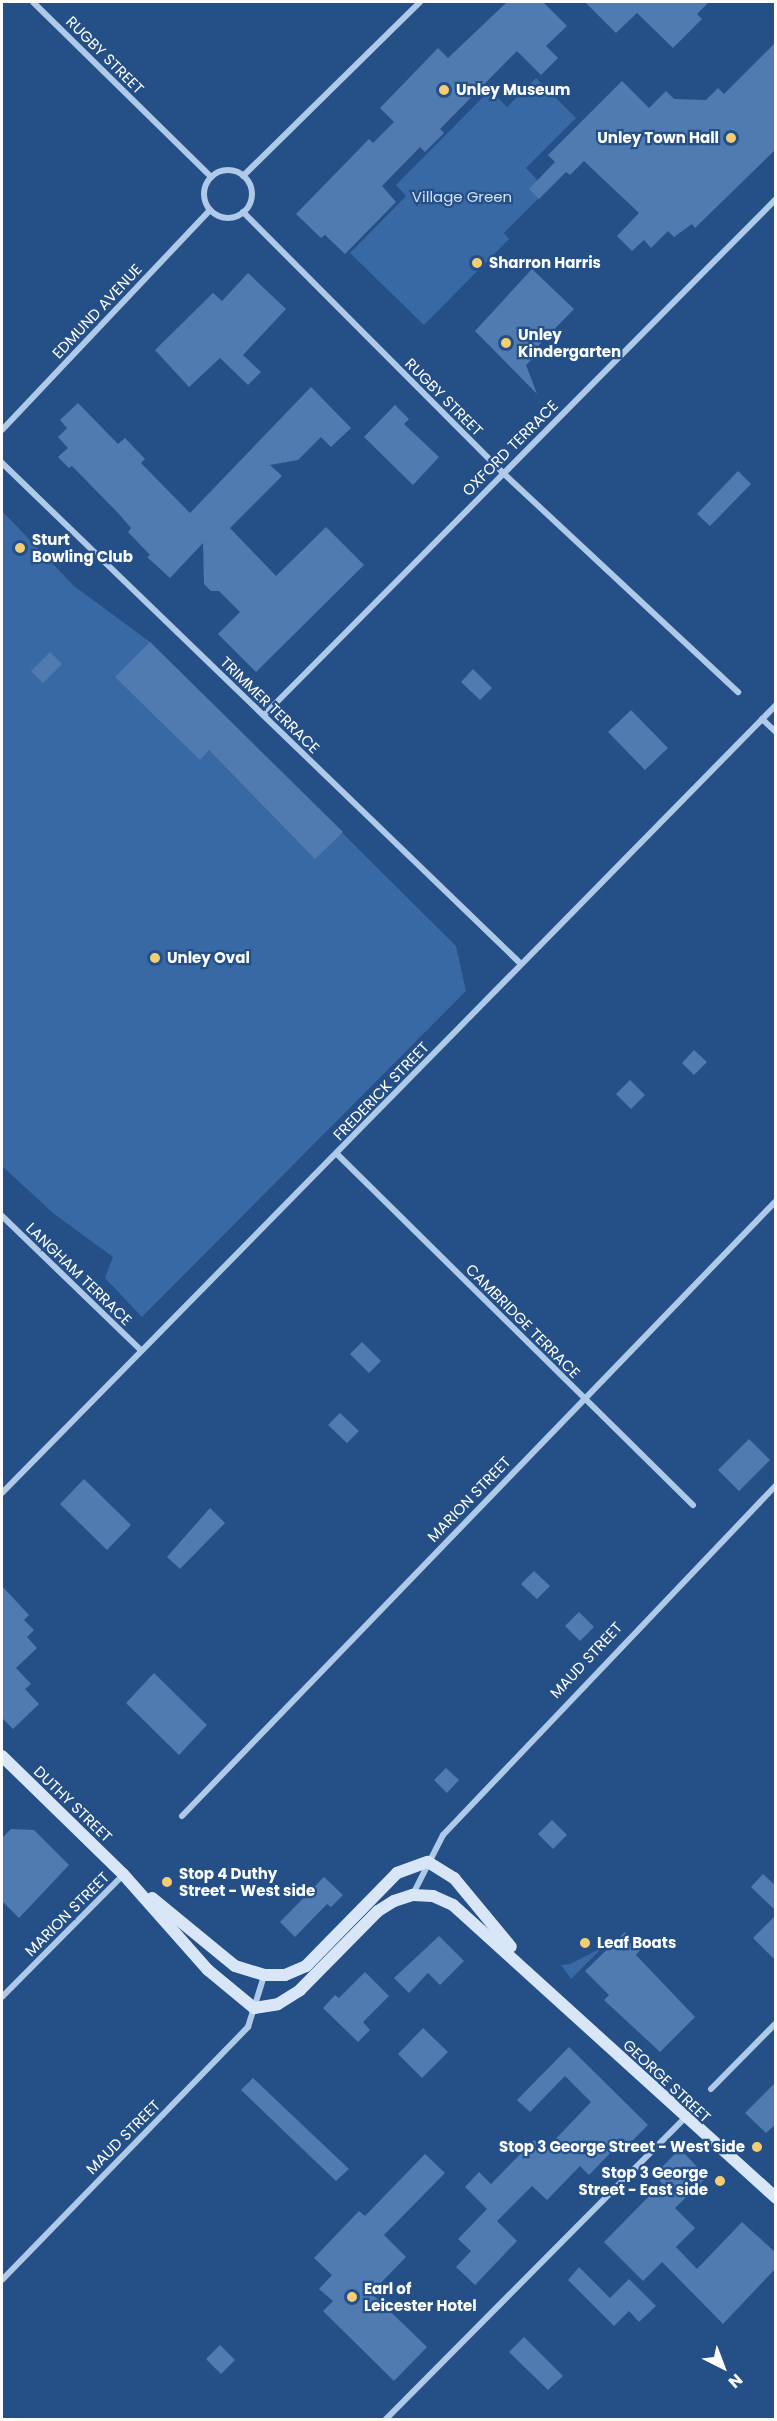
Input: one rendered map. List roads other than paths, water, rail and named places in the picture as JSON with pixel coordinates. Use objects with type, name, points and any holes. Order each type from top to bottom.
[{"type":"street","name":"RUGBY STREET","points":[[33,2],[211,177]]},
{"type":"street","points":[[243,176],[420,2]]},
{"type":"street","points":[[230,170],[243,176],[252,196],[243,212],[227,218],[210,210],[204,193],[211,177],[230,170]]},
{"type":"street","name":"OXFORD TERRACE","points":[[264,715],[502,472],[776,199]]},
{"type":"street","name":"EDMUND AVENUE","points":[[2,430],[210,210]]},
{"type":"street","name":"RUGBY STREET","points":[[243,212],[502,472],[738,692]]},
{"type":"street","name":"TRIMMER TERRACE","points":[[2,463],[521,964]]},
{"type":"street","name":"FREDERICK STREET","points":[[2,1493],[776,705]]},
{"type":"street","points":[[762,718],[776,732]]},
{"type":"street","name":"CAMBRIDGE TERRACE","points":[[337,1154],[693,1505]]},
{"type":"street","name":"MARION STREET","points":[[182,1816],[584,1397],[776,1201]]},
{"type":"street","name":"LANGHAM TERRACE","points":[[2,1216],[141,1350]]},
{"type":"street","name":"MAUD STREET","points":[[413,1895],[443,1835],[776,1485]]},
{"type":"street","name":"DUTHY STREET","points":[[2,1756],[123,1874],[208,1970],[254,2008]]},
{"type":"street","points":[[264,1975],[285,1975],[306,1966],[397,1873],[428,1862]]},
{"type":"street","name":"GEORGE STREET","points":[[428,1862],[454,1878],[541,1983]]},
{"type":"street","name":"MARION STREET","points":[[2,1996],[123,1874]]},
{"type":"street","name":"DUTHY STREET","points":[[123,1874],[235,1966],[264,1975]]},
{"type":"street","points":[[254,2008],[278,2004],[300,1990],[378,1911],[413,1895]]},
{"type":"street","name":"GEORGE STREET","points":[[413,1895],[433,1896],[453,1905],[541,1983],[685,2118],[776,2198]]},
{"type":"street","name":"MAUD STREET","points":[[2,2280],[215,2066],[248,2027],[264,1975]]},
{"type":"street","points":[[711,2089],[776,2023]]},
{"type":"street","points":[[385,2420],[685,2118]]},
{"type":"place","name":"Unley Museum","points":[[444,90]]},
{"type":"place","name":"Unley Town Hall","points":[[731,138]]},
{"type":"place","name":"Sharron Harris","points":[[477,263]]},
{"type":"place","name":"Unley Kindergarten","points":[[506,343]]},
{"type":"place","name":"Sturt Bowling Club","points":[[20,548]]},
{"type":"place","name":"Unley Oval","points":[[155,958]]},
{"type":"place","name":"Stop 4 Duthy Street - West side","points":[[167,1882]]},
{"type":"place","name":"Leaf Boats","points":[[585,1943]]},
{"type":"place","name":"Stop 3 George Street - West side","points":[[757,2147]]},
{"type":"place","name":"Stop 3 George Street - East side","points":[[720,2181]]},
{"type":"place","name":"Earl of Leicester Hotel","points":[[352,2297]]},
{"type":"park label","name":"Village Green","points":[[462,197]]}]
